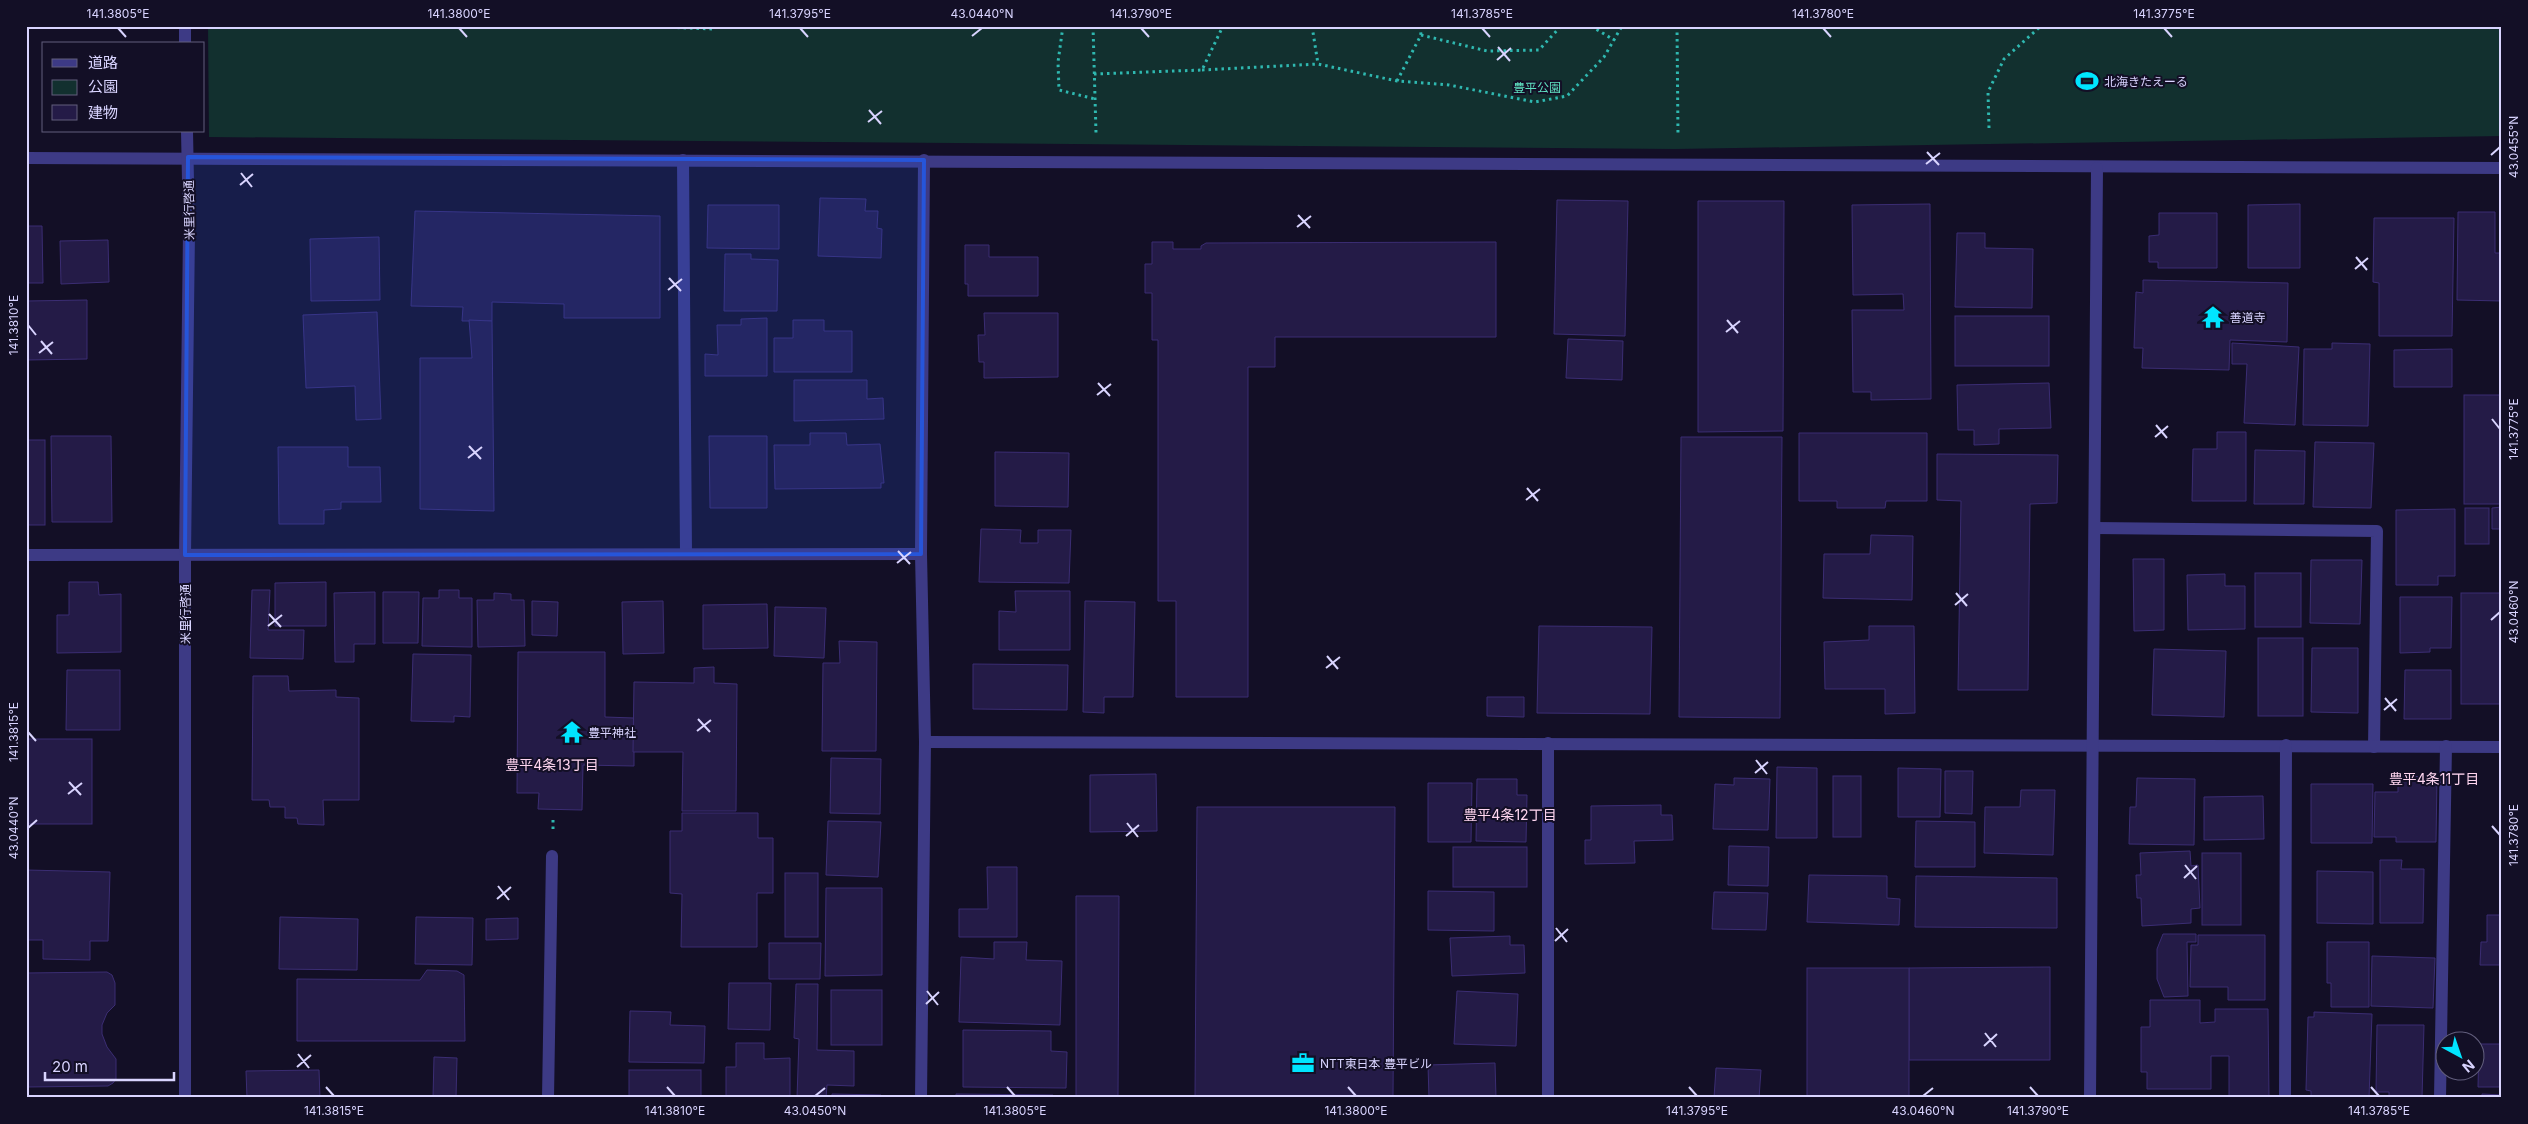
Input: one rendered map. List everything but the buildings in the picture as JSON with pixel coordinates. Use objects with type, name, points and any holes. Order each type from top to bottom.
[{"type":"street","points":[[185,26],[185,42]]},
{"type":"street","name":"米里行啓通","points":[[185,1098],[185,556],[189,231],[187,132]]},
{"type":"street","points":[[26,158],[188,157],[2097,168],[2502,168]]},
{"type":"street","points":[[683,160],[686,554]]},
{"type":"street","points":[[921,1098],[925,742],[921,554],[924,160]]},
{"type":"street","points":[[2090,1098],[2097,168]]},
{"type":"street","points":[[2095,528],[2377,530],[2374,747]]},
{"type":"street","points":[[26,556],[921,554]]},
{"type":"street","points":[[925,742],[2502,747]]},
{"type":"street","points":[[1548,743],[1548,1098]]},
{"type":"street","points":[[2285,1098],[2286,745]]},
{"type":"street","points":[[2440,1098],[2446,746]]},
{"type":"street","points":[[548,1098],[552,856]]},
{"type":"path","points":[[638,26],[714,29],[718,26]]},
{"type":"path","points":[[1063,26],[1058,62],[1059,90],[1095,99]]},
{"type":"path","points":[[1093,26],[1096,162]]},
{"type":"path","points":[[1202,70],[1223,26]]},
{"type":"path","points":[[1312,26],[1318,64]]},
{"type":"path","points":[[1397,82],[1421,35],[1420,26]]},
{"type":"path","points":[[1421,35],[1487,52],[1539,50],[1561,26]]},
{"type":"path","points":[[1591,26],[1614,40]]},
{"type":"path","points":[[1094,74],[1318,64],[1397,82],[1450,85],[1535,102],[1567,96],[1604,58],[1622,26]]},
{"type":"path","points":[[1677,26],[1679,165]]},
{"type":"path","points":[[1989,128],[1988,92],[2004,59],[2041,26]]},
{"type":"highlighted area","points":[[188,157],[924,160],[921,554],[185,555]]},
{"type":"green space","name":"豊平公園","points":[[208,26],[2502,26],[2502,136],[1675,149],[209,137]]},
{"type":"place","name":"北海きたえーる","points":[[2087,81]]},
{"type":"place","name":"善道寺","points":[[2213,317]]},
{"type":"place","name":"豊平神社","points":[[572,732]]},
{"type":"place","name":"NTT東日本 豊平ビル","points":[[1303,1063]]},
{"type":"district","name":"豊平4条13丁目","points":[[552,764]]},
{"type":"district","name":"豊平4条11丁目","points":[[2434,778]]},
{"type":"district","name":"豊平4条12丁目","points":[[1510,814]]}]
